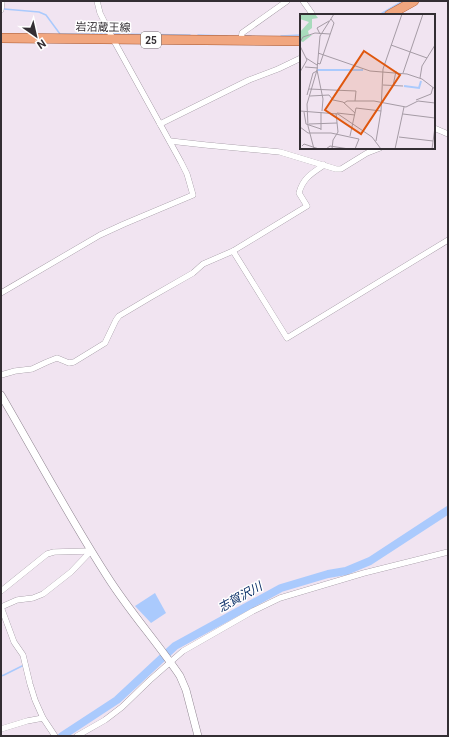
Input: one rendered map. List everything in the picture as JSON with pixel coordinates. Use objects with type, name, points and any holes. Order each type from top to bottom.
[{"type":"main road","points":[[391,14],[414,1]]},
{"type":"main road","name":"岩沼蔵王線","points":[[1,38],[300,41]]},
{"type":"street","points":[[1,10],[2,1]]},
{"type":"street","points":[[1,293],[100,235],[193,196],[187,174],[113,40],[100,13],[97,1]]},
{"type":"street","points":[[241,41],[242,33],[287,1]]},
{"type":"street","points":[[303,1],[312,14]]},
{"type":"street","points":[[160,124],[249,80],[300,58]]},
{"type":"street","points":[[435,128],[448,134]]},
{"type":"street","points":[[170,141],[280,152],[336,169],[341,169],[367,153],[377,149]]},
{"type":"street","points":[[1,375],[15,371],[32,370],[57,358],[69,363],[74,362],[105,343],[119,316],[193,273],[203,264],[233,251],[307,206],[299,193],[301,188],[307,176],[324,165]]},
{"type":"street","points":[[233,251],[287,338],[448,240]]},
{"type":"street","points":[[1,395],[91,551],[123,600],[180,676],[186,690],[198,736]]},
{"type":"street","points":[[1,592],[47,554],[54,552],[91,551]]},
{"type":"street","points":[[55,736],[43,718],[35,700],[23,655],[14,642],[1,607],[17,600],[33,598],[43,594],[71,572],[91,551]]},
{"type":"street","points":[[78,736],[105,720],[122,707],[170,661],[183,651],[280,598],[369,572],[448,552]]},
{"type":"street","points":[[1,729],[27,720],[43,718]]},
{"type":"water","points":[[155,593],[166,613],[151,623],[135,606]]},
{"type":"waterway","points":[[381,14],[403,1]]},
{"type":"waterway","points":[[4,9],[39,12],[46,15],[60,34],[107,34]]},
{"type":"waterway","points":[[114,34],[190,35]]},
{"type":"waterway","points":[[198,35],[227,36]]},
{"type":"waterway","points":[[281,36],[300,35]]},
{"type":"waterway","points":[[245,36],[251,36]]},
{"type":"waterway","name":"志賀沢川","points":[[62,736],[117,700],[175,646],[281,588],[328,574],[346,571],[370,561],[448,510]]},
{"type":"waterway","points":[[1,676],[22,666]]}]
